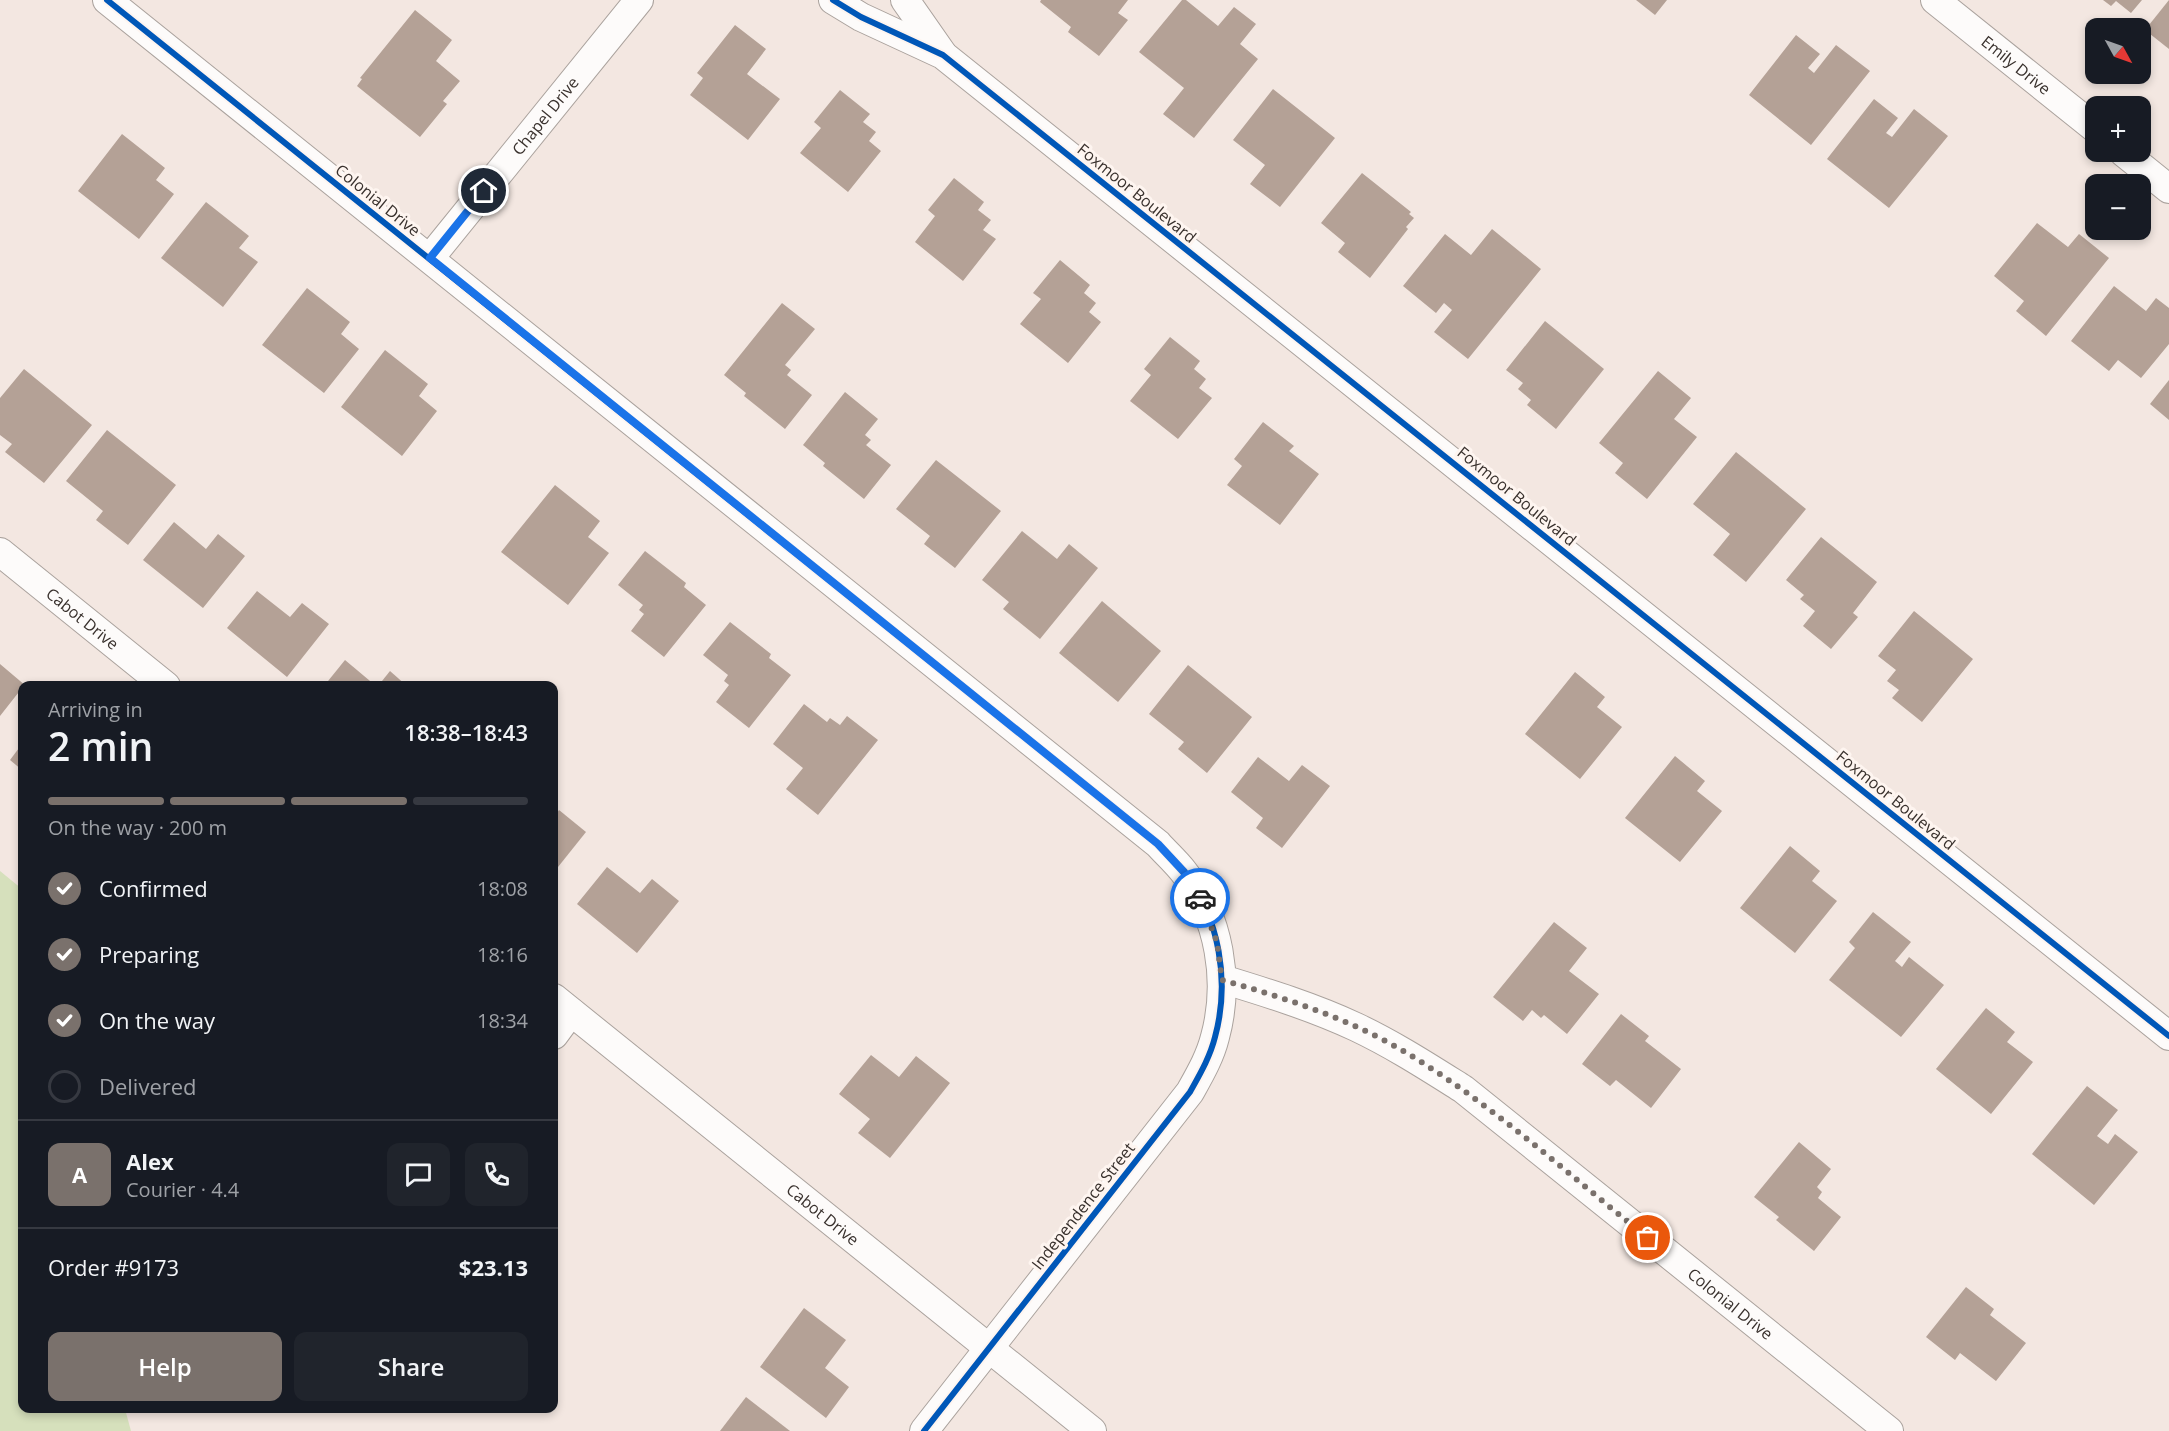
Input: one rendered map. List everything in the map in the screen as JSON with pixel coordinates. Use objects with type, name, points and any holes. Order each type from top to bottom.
[{"type":"street","name":"Colonial Drive","points":[[107,0],[1158,844],[1184,872],[1204,905],[1217,942],[1222,980],[1290,1000],[1356,1027],[1403,1051],[1463,1089],[1889,1431]]},
{"type":"street","name":"Chapel Drive","points":[[430,258],[639,0]]},
{"type":"street","name":"Foxmoor Boulevard","points":[[833,0],[861,17],[943,55],[2169,1036]]},
{"type":"street","name":"Foxmoor Boulevard","points":[[905,0],[943,55]]},
{"type":"street","name":"Emily Drive","points":[[1935,0],[2085,120]]},
{"type":"street","points":[[2135,162],[2169,189]]},
{"type":"street","name":"Cabot Drive","points":[[0,552],[160,681]]},
{"type":"street","name":"Independence Street","points":[[924,1431],[1190,1092],[1205,1066],[1215,1039],[1221,1010],[1222,980]]},
{"type":"street","points":[[558,1020],[562,1005]]},
{"type":"street","name":"Cabot Drive","points":[[562,1005],[1092,1431]]},
{"type":"green space","points":[[0,871],[18,886],[18,1413],[126,1413],[131,1431],[0,1431]]},
{"type":"building","points":[[1041,0],[1128,0],[1118,13],[1128,20],[1099,56],[1068,32],[1071,27],[1040,2]]},
{"type":"building","points":[[1182,0],[1186,0],[1218,26],[1234,7],[1256,24],[1240,44],[1258,59],[1194,138],[1163,114],[1184,88],[1139,52]]},
{"type":"building","points":[[1636,0],[1667,0],[1655,15]]},
{"type":"building","points":[[2103,0],[2142,0],[2131,13],[2116,1],[2111,6]]},
{"type":"building","points":[[2169,0],[2169,49],[2151,35],[2151,22]]},
{"type":"building","points":[[415,10],[452,40],[436,61],[460,81],[443,101],[447,104],[420,137],[357,86],[362,79],[360,78]]},
{"type":"building","points":[[735,25],[766,49],[747,74],[780,99],[748,140],[690,95],[703,78],[697,73]]},
{"type":"building","points":[[1796,35],[1820,54],[1808,68],[1814,73],[1836,45],[1870,71],[1811,145],[1749,95]]},
{"type":"building","points":[[1273,89],[1335,138],[1280,207],[1250,184],[1265,165],[1233,140]]},
{"type":"building","points":[[840,90],[870,114],[863,122],[876,132],[869,141],[881,151],[848,192],[800,153],[821,128],[814,122]]},
{"type":"building","points":[[1874,99],[1898,118],[1886,133],[1892,137],[1914,109],[1948,136],[1889,208],[1827,159]]},
{"type":"building","points":[[122,134],[165,168],[156,180],[174,194],[139,239],[78,191]]},
{"type":"building","points":[[1362,173],[1411,212],[1409,214],[1414,218],[1370,278],[1338,252],[1345,243],[1321,223]]},
{"type":"building","points":[[954,178],[984,202],[978,210],[991,220],[983,230],[996,239],[963,281],[915,242],[935,216],[928,210]]},
{"type":"building","points":[[206,202],[249,236],[239,248],[258,262],[223,307],[161,258]]},
{"type":"building","points":[[2037,223],[2068,247],[2079,234],[2109,258],[2046,336],[2016,311],[2024,301],[1994,276]]},
{"type":"building","points":[[1492,229],[1541,269],[1468,359],[1434,332],[1452,310],[1444,303],[1436,313],[1403,286],[1445,234],[1471,255]]},
{"type":"building","points":[[1060,260],[1090,285],[1084,293],[1096,303],[1089,312],[1101,322],[1068,363],[1020,324],[1041,299],[1033,293]]},
{"type":"building","points":[[2114,286],[2146,311],[2156,298],[2169,308],[2169,344],[2141,378],[2118,360],[2109,371],[2071,341]]},
{"type":"building","points":[[307,288],[350,322],[341,334],[359,349],[324,393],[262,345]]},
{"type":"building","points":[[782,303],[815,329],[785,365],[791,370],[787,375],[812,395],[785,429],[744,396],[746,393],[724,375]]},
{"type":"building","points":[[1545,321],[1604,369],[1556,429],[1527,405],[1531,400],[1518,389],[1523,383],[1506,370]]},
{"type":"building","points":[[1170,337],[1200,361],[1194,369],[1206,379],[1199,388],[1212,398],[1178,439],[1130,401],[1151,375],[1144,369]]},
{"type":"building","points":[[385,350],[428,384],[419,396],[437,411],[402,456],[341,407]]},
{"type":"building","points":[[24,369],[92,425],[44,483],[5,452],[12,444],[0,435],[0,398]]},
{"type":"building","points":[[1658,371],[1691,398],[1674,419],[1697,437],[1647,499],[1615,473],[1623,463],[1599,443]]},
{"type":"building","points":[[2169,380],[2169,420],[2150,404]]},
{"type":"building","points":[[845,392],[878,419],[865,435],[871,440],[866,445],[891,465],[864,499],[823,466],[825,463],[803,445]]},
{"type":"building","points":[[1263,422],[1294,446],[1289,451],[1319,474],[1280,525],[1227,485],[1242,466],[1234,459]]},
{"type":"building","points":[[107,430],[176,485],[128,545],[96,520],[103,511],[66,481]]},
{"type":"building","points":[[1736,452],[1806,509],[1746,582],[1713,555],[1730,534],[1693,504]]},
{"type":"building","points":[[936,460],[1001,511],[955,568],[924,544],[930,536],[896,509]]},
{"type":"building","points":[[555,485],[600,521],[588,537],[609,553],[568,605],[501,552]]},
{"type":"building","points":[[174,522],[206,549],[218,534],[245,556],[203,608],[143,560]]},
{"type":"building","points":[[1022,531],[1057,559],[1069,544],[1098,568],[1040,639],[1003,609],[1009,602],[982,580]]},
{"type":"building","points":[[1821,537],[1877,582],[1853,613],[1858,617],[1831,649],[1803,626],[1815,611],[1800,599],[1804,595],[1786,580]]},
{"type":"building","points":[[645,551],[686,583],[684,587],[706,605],[664,657],[631,631],[644,614],[639,610],[643,605],[618,585]]},
{"type":"building","points":[[257,591],[290,617],[302,603],[329,624],[287,677],[227,628]]},
{"type":"building","points":[[1102,601],[1161,651],[1118,702],[1059,653]]},
{"type":"building","points":[[1914,611],[1973,659],[1922,722],[1892,698],[1899,690],[1887,681],[1896,670],[1878,656]]},
{"type":"building","points":[[730,622],[771,654],[769,658],[791,675],[749,728],[716,702],[729,685],[724,681],[728,675],[703,655]]},
{"type":"building","points":[[345,660],[370,681],[328,681]]},
{"type":"building","points":[[0,664],[20,681],[18,681],[18,693],[0,716]]},
{"type":"building","points":[[1188,665],[1252,717],[1207,773],[1178,749],[1184,742],[1149,714]]},
{"type":"building","points":[[390,671],[401,681],[382,681]]},
{"type":"building","points":[[1575,672],[1605,697],[1597,707],[1622,727],[1580,779],[1525,734]]},
{"type":"building","points":[[804,704],[827,722],[830,718],[840,725],[847,716],[878,740],[818,815],[786,789],[803,768],[773,744]]},
{"type":"building","points":[[18,749],[18,767],[10,760]]},
{"type":"building","points":[[1675,756],[1705,781],[1697,791],[1722,811],[1680,862],[1625,818]]},
{"type":"building","points":[[1258,757],[1289,781],[1302,765],[1330,786],[1282,848],[1256,828],[1263,818],[1231,792]]},
{"type":"building","points":[[558,811],[586,832],[558,867]]},
{"type":"building","points":[[1790,846],[1820,871],[1812,881],[1837,901],[1795,953],[1740,908]]},
{"type":"building","points":[[607,867],[640,893],[652,879],[679,901],[637,953],[577,904]]},
{"type":"building","points":[[1873,912],[1911,942],[1895,961],[1902,967],[1909,957],[1944,985],[1901,1037],[1829,980],[1855,948],[1849,942]]},
{"type":"building","points":[[1554,922],[1587,948],[1569,971],[1599,994],[1567,1034],[1544,1015],[1541,1018],[1532,1010],[1523,1021],[1493,997]]},
{"type":"building","points":[[1986,1008],[2015,1032],[2007,1042],[2033,1062],[1991,1114],[1936,1069]]},
{"type":"building","points":[[1621,1014],[1649,1036],[1645,1041],[1681,1069],[1651,1108],[1616,1080],[1610,1086],[1582,1064]]},
{"type":"building","points":[[871,1055],[899,1077],[916,1056],[950,1083],[890,1158],[858,1133],[870,1119],[839,1094]]},
{"type":"building","points":[[2087,1086],[2118,1110],[2097,1136],[2108,1144],[2115,1134],[2138,1152],[2094,1205],[2032,1154]]},
{"type":"building","points":[[1799,1142],[1831,1169],[1817,1187],[1822,1192],[1818,1198],[1841,1217],[1814,1251],[1776,1220],[1779,1217],[1754,1197]]},
{"type":"building","points":[[1966,1287],[1994,1309],[1990,1315],[2026,1343],[1996,1381],[1960,1353],[1955,1360],[1926,1337]]},
{"type":"building","points":[[804,1308],[846,1340],[825,1368],[849,1387],[826,1418],[760,1367]]},
{"type":"building","points":[[746,1397],[790,1431],[720,1431]]},
{"type":"cycle path","points":[[107,0],[1158,844],[1180,867],[1196,889],[1213,929],[1221,972],[1222,994],[1219,1016],[1213,1044],[1204,1065],[1190,1092],[924,1431]]},
{"type":"cycle path","points":[[833,0],[861,17],[943,55],[2169,1036]]},
{"type":"way so far","points":[[1200,898],[1217,942],[1222,980],[1290,1000],[1356,1027],[1403,1051],[1463,1089],[1648,1238]]},
{"type":"route","points":[[484,191],[430,258],[1158,844],[1184,872],[1200,898]]}]
